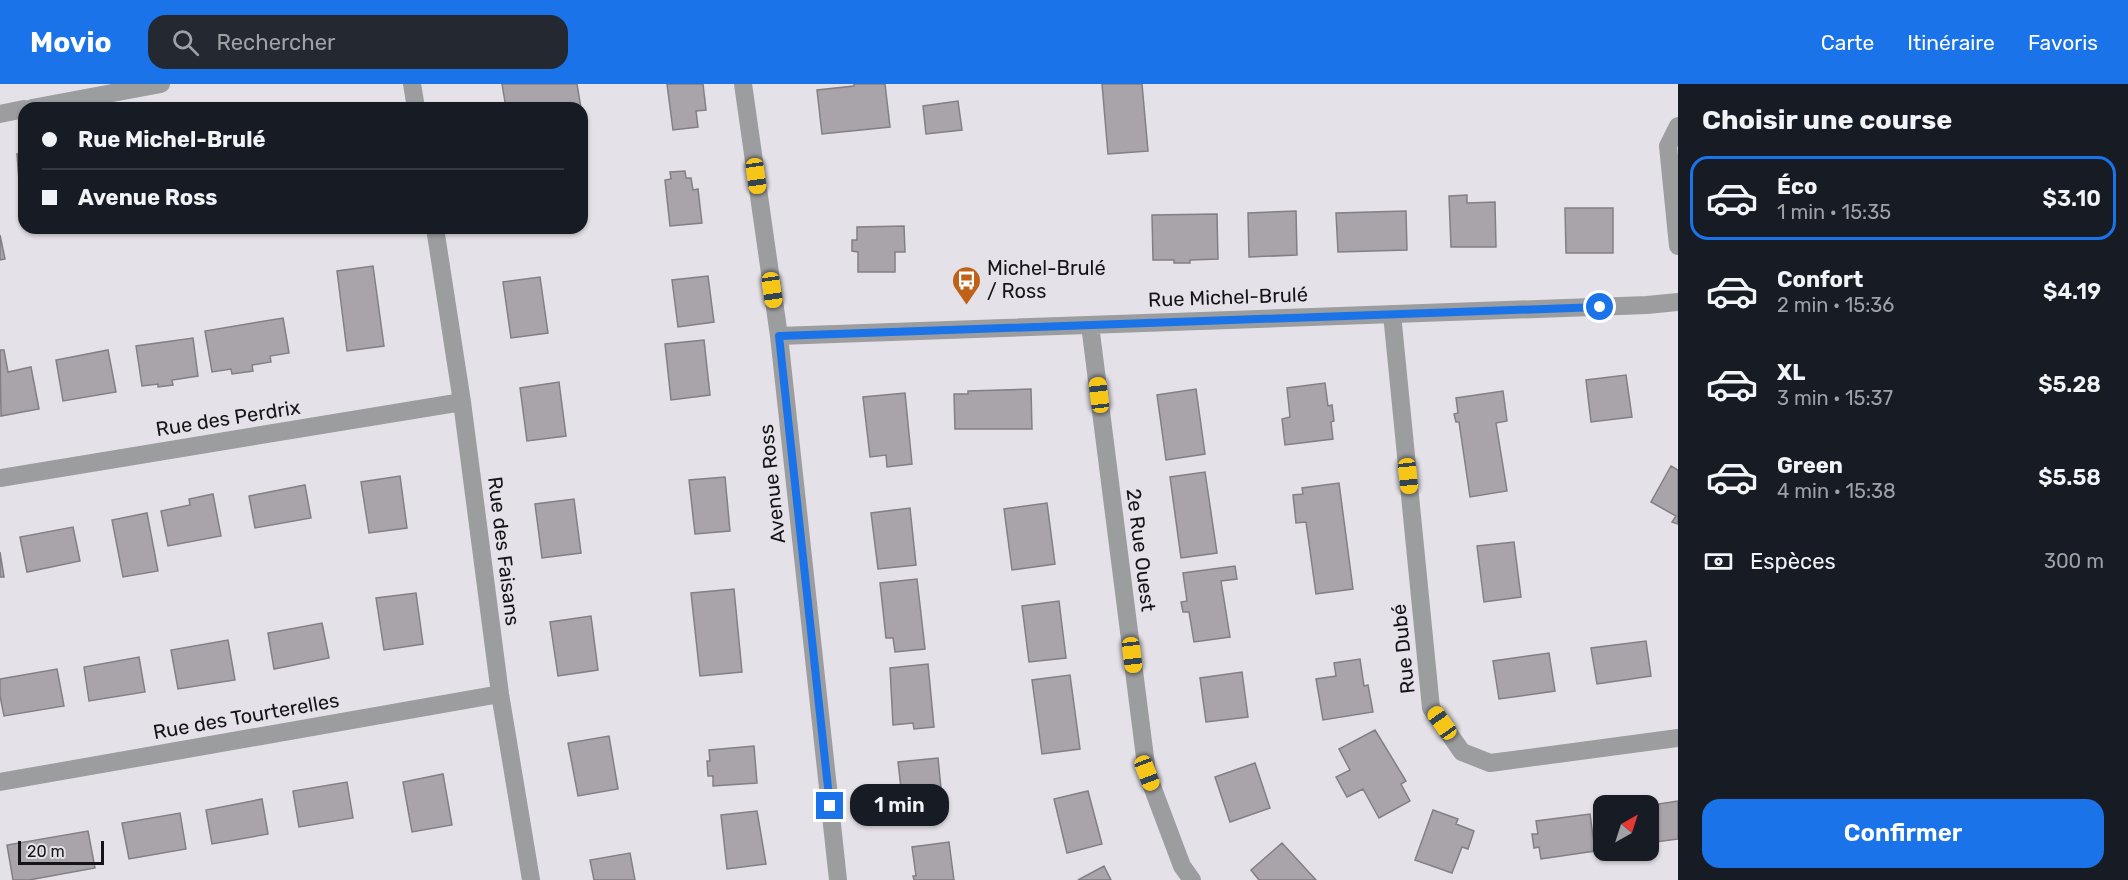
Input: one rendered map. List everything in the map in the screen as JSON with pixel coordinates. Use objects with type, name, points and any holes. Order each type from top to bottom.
[{"type":"street","points":[[64,102],[161,84]]},
{"type":"street","points":[[412,84],[415,102]]},
{"type":"street","name":"Avenue Ross","points":[[743,84],[779,336],[838,880]]},
{"type":"street","points":[[0,114],[18,111]]},
{"type":"street","points":[[1678,126],[1668,146],[1678,246]]},
{"type":"street","name":"Rue des Faisans","points":[[436,234],[462,402],[500,694],[531,880]]},
{"type":"street","name":"Rue Michel-Brulé","points":[[779,336],[1647,305],[1678,302]]},
{"type":"street","name":"Rue Dubé","points":[[1392,314],[1431,708],[1462,752],[1490,763],[1678,738]]},
{"type":"street","name":"2e Rue Ouest","points":[[1090,325],[1147,773],[1182,866],[1192,880]]},
{"type":"street","name":"Rue des Perdrix","points":[[0,478],[462,402]]},
{"type":"street","name":"Rue des Tourterelles","points":[[0,782],[500,694]]},
{"type":"building","points":[[502,84],[577,84],[580,102],[505,102]]},
{"type":"building","points":[[667,84],[703,84],[706,110],[696,111],[698,127],[673,130]]},
{"type":"building","points":[[854,84],[885,84],[890,127],[822,134],[817,90],[854,86]]},
{"type":"building","points":[[1102,84],[1142,84],[1148,151],[1108,154]]},
{"type":"building","points":[[958,101],[962,130],[926,134],[923,106]]},
{"type":"building","points":[[685,171],[686,178],[691,178],[693,190],[698,189],[702,223],[670,226],[665,180],[671,179],[670,172]]},
{"type":"building","points":[[1467,195],[1467,203],[1495,202],[1496,247],[1451,247],[1449,196]]},
{"type":"building","points":[[1565,208],[1613,208],[1613,253],[1566,253]]},
{"type":"building","points":[[1296,211],[1297,255],[1249,257],[1248,213]]},
{"type":"building","points":[[1406,211],[1407,250],[1338,252],[1336,213]]},
{"type":"building","points":[[1217,214],[1218,259],[1190,260],[1190,263],[1153,260],[1152,215]]},
{"type":"building","points":[[904,226],[905,252],[895,252],[895,272],[858,272],[858,252],[852,251],[852,240],[857,240],[857,227]]},
{"type":"building","points":[[0,235],[5,259],[0,260]]},
{"type":"building","points":[[373,266],[384,346],[347,351],[337,271]]},
{"type":"building","points":[[708,276],[714,322],[678,327],[672,280]]},
{"type":"building","points":[[540,277],[548,333],[511,338],[503,282]]},
{"type":"building","points":[[283,318],[289,353],[270,356],[271,362],[252,365],[253,371],[232,374],[231,369],[212,372],[205,331]]},
{"type":"building","points":[[193,338],[198,376],[172,380],[173,385],[142,386],[136,346]]},
{"type":"building","points":[[704,340],[710,395],[671,400],[665,344]]},
{"type":"building","points":[[0,350],[4,350],[8,372],[31,367],[39,409],[1,416]]},
{"type":"building","points":[[108,350],[116,392],[63,401],[56,360]]},
{"type":"building","points":[[1626,375],[1632,417],[1591,422],[1586,380]]},
{"type":"building","points":[[559,382],[566,436],[527,441],[520,388]]},
{"type":"building","points":[[1325,383],[1328,406],[1332,405],[1333,439],[1285,445],[1282,419],[1290,417],[1287,388]]},
{"type":"building","points":[[1031,389],[1032,429],[955,429],[954,394],[968,394],[968,391]]},
{"type":"building","points":[[1196,389],[1205,454],[1166,460],[1157,395]]},
{"type":"building","points":[[1503,391],[1507,421],[1496,423],[1507,491],[1470,497],[1459,422],[1456,422],[1454,414],[1458,413],[1456,398]]},
{"type":"building","points":[[905,393],[912,464],[887,467],[886,455],[870,457],[863,397]]},
{"type":"building","points":[[1671,466],[1678,470],[1678,524],[1672,522],[1676,516],[1651,502]]},
{"type":"building","points":[[1205,472],[1217,553],[1181,558],[1170,477]]},
{"type":"building","points":[[400,476],[407,528],[369,533],[361,482]]},
{"type":"building","points":[[725,477],[730,531],[695,534],[689,480]]},
{"type":"building","points":[[1339,483],[1353,589],[1316,594],[1306,522],[1296,523],[1293,495],[1303,494],[1302,488]]},
{"type":"building","points":[[305,485],[311,518],[255,528],[249,496]]},
{"type":"building","points":[[213,494],[221,536],[168,546],[161,511],[190,505],[189,499]]},
{"type":"building","points":[[574,499],[581,553],[542,558],[535,504]]},
{"type":"building","points":[[1047,503],[1055,564],[1012,570],[1004,509]]},
{"type":"building","points":[[910,508],[916,565],[878,569],[871,513]]},
{"type":"building","points":[[147,513],[158,571],[123,577],[112,520]]},
{"type":"building","points":[[73,527],[80,561],[27,572],[20,537]]},
{"type":"building","points":[[1514,542],[1521,597],[1484,602],[1477,546]]},
{"type":"building","points":[[0,552],[4,577],[0,577]]},
{"type":"building","points":[[1235,566],[1237,579],[1221,581],[1230,637],[1194,642],[1189,612],[1183,612],[1181,602],[1187,601],[1183,573]]},
{"type":"building","points":[[917,579],[925,649],[895,652],[893,638],[886,638],[880,583]]},
{"type":"building","points":[[734,589],[742,672],[700,676],[691,593]]},
{"type":"building","points":[[416,593],[423,644],[384,650],[376,598]]},
{"type":"building","points":[[1059,601],[1066,658],[1029,662],[1022,606]]},
{"type":"building","points":[[591,616],[598,670],[558,676],[550,622]]},
{"type":"building","points":[[322,623],[329,658],[274,669],[268,633]]},
{"type":"building","points":[[228,640],[235,680],[178,689],[171,650]]},
{"type":"building","points":[[1646,641],[1651,676],[1597,684],[1591,648]]},
{"type":"building","points":[[1549,653],[1555,691],[1499,699],[1493,661]]},
{"type":"building","points":[[139,657],[145,692],[89,701],[84,667]]},
{"type":"building","points":[[1360,659],[1364,686],[1368,685],[1373,712],[1323,720],[1316,679],[1336,676],[1334,663]]},
{"type":"building","points":[[928,664],[934,727],[914,729],[913,723],[893,725],[890,668]]},
{"type":"building","points":[[57,669],[64,706],[4,716],[0,696],[0,679]]},
{"type":"building","points":[[1242,672],[1248,717],[1206,722],[1200,678]]},
{"type":"building","points":[[1070,675],[1080,749],[1042,754],[1032,680]]},
{"type":"building","points":[[1375,730],[1406,781],[1401,784],[1410,801],[1379,818],[1363,789],[1347,797],[1336,777],[1350,770],[1339,749]]},
{"type":"building","points":[[609,736],[618,789],[578,796],[568,743]]},
{"type":"building","points":[[754,746],[757,783],[713,786],[713,776],[708,776],[709,750]]},
{"type":"building","points":[[938,758],[943,808],[907,812],[898,762]]},
{"type":"building","points":[[1255,763],[1270,808],[1230,822],[1215,777]]},
{"type":"building","points":[[443,774],[452,825],[412,832],[403,782]]},
{"type":"building","points":[[347,782],[353,818],[299,827],[293,791]]},
{"type":"building","points":[[1088,791],[1102,844],[1067,853],[1054,799]]},
{"type":"building","points":[[262,799],[268,834],[212,844],[206,810]]},
{"type":"building","points":[[1678,801],[1678,839],[1659,842],[1659,804]]},
{"type":"building","points":[[1433,810],[1458,819],[1456,824],[1474,831],[1468,849],[1462,847],[1452,873],[1415,860]]},
{"type":"building","points":[[757,811],[766,864],[727,869],[721,815]]},
{"type":"building","points":[[180,813],[186,849],[129,859],[122,823]]},
{"type":"building","points":[[1590,814],[1593,851],[1541,859],[1539,847],[1534,848],[1532,834],[1538,834],[1536,821]]},
{"type":"building","points":[[88,831],[95,868],[29,880],[13,880],[7,845]]},
{"type":"building","points":[[949,842],[954,880],[914,880],[913,876],[916,876],[912,847]]},
{"type":"building","points":[[1282,843],[1316,880],[1259,880],[1251,870]]},
{"type":"building","points":[[630,853],[635,880],[594,880],[590,860]]},
{"type":"building","points":[[1104,866],[1111,880],[1078,880]]},
{"type":"place","name":"Michel-Brulé / Ross","points":[[966,306]]},
{"type":"route","points":[[830,806],[779,336],[1600,307]]}]
